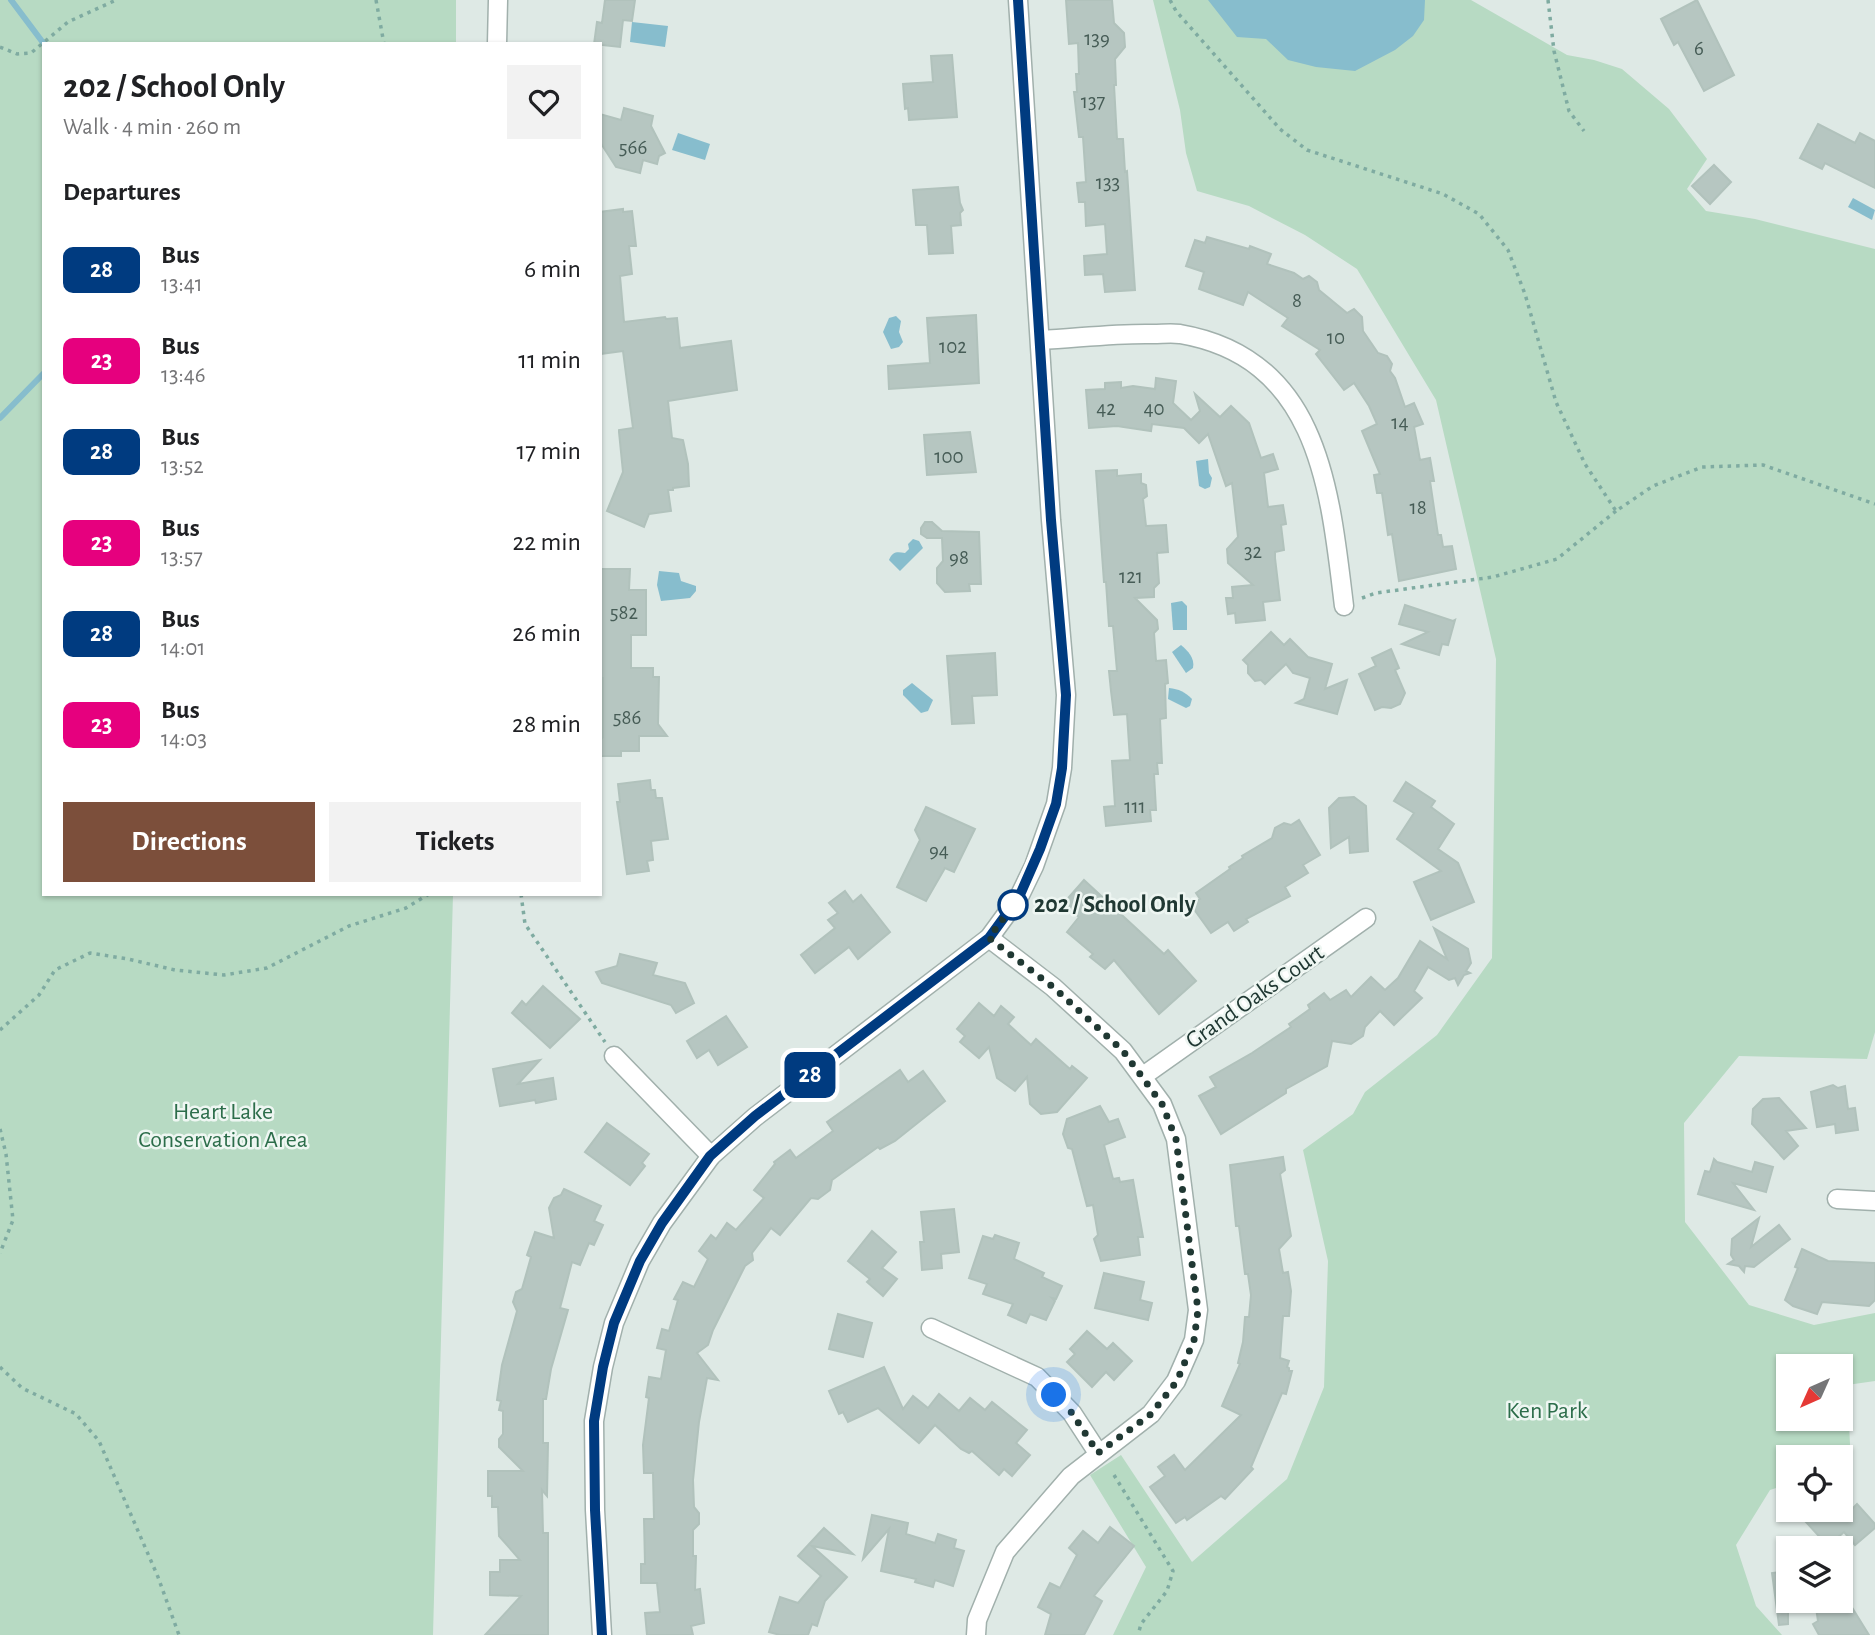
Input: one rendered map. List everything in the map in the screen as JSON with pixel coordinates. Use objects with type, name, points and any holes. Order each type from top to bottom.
[{"type":"street","points":[[498,0],[498,42]]},
{"type":"street","points":[[602,1635],[595,1510],[594,1421],[614,1323],[640,1261],[662,1223],[710,1156],[755,1116],[989,938],[1019,897],[1034,866],[1056,804],[1062,768],[1066,695],[1051,520],[1018,0]]},
{"type":"street","points":[[1041,340],[1129,334],[1179,334],[1231,349],[1268,375],[1299,411],[1323,470],[1337,543],[1344,606]]},
{"type":"street","name":"Grand Oaks Court","points":[[1143,1076],[1366,918]]},
{"type":"street","points":[[976,1635],[977,1620],[1005,1552],[1071,1476],[1151,1414],[1177,1381],[1194,1340],[1198,1310],[1176,1139],[1162,1104],[1123,1051],[1053,987],[989,938]]},
{"type":"street","points":[[614,1056],[710,1156]]},
{"type":"street","points":[[1837,1199],[1875,1200]]},
{"type":"street","points":[[931,1328],[1037,1377],[1072,1413],[1098,1453]]},
{"type":"path","points":[[44,42],[68,22],[116,0]]},
{"type":"path","points":[[376,0],[383,42]]},
{"type":"path","points":[[1170,0],[1176,11],[1280,129],[1307,150],[1443,194],[1479,214],[1508,250],[1525,295],[1556,402],[1584,464],[1616,511]]},
{"type":"path","points":[[1548,0],[1554,51],[1569,111],[1584,131]]},
{"type":"path","points":[[0,47],[17,54],[33,51],[42,43]]},
{"type":"path","points":[[1344,606],[1376,593],[1493,578],[1557,559],[1616,511],[1653,486],[1702,467],[1763,465],[1875,504]]},
{"type":"path","points":[[0,1030],[38,995],[55,970],[90,953],[175,970],[224,975],[267,968],[349,926],[406,908],[426,896]]},
{"type":"path","points":[[521,896],[525,924],[614,1056]]},
{"type":"path","points":[[0,1129],[6,1154],[13,1220],[0,1254]]},
{"type":"path","points":[[0,1367],[22,1388],[76,1414],[99,1441],[158,1577],[179,1635]]},
{"type":"path","points":[[1114,1475],[1173,1571],[1167,1591],[1141,1624],[1138,1635]]},
{"type":"green space","name":"Heart Lake Conservation Area","points":[[0,0],[456,0],[456,42],[42,42],[42,896],[453,896],[433,1635],[0,1635]]},
{"type":"green space","name":"Ken Park","points":[[1153,0],[1471,0],[1567,55],[1622,69],[1669,109],[1707,159],[1687,189],[1706,211],[1755,219],[1875,249],[1875,1032],[1867,1059],[1739,1056],[1684,1123],[1685,1222],[1749,1305],[1814,1325],[1875,1313],[1875,1381],[1853,1384],[1853,1354],[1776,1354],[1776,1432],[1849,1432],[1850,1445],[1776,1445],[1776,1488],[1770,1490],[1736,1545],[1756,1606],[1782,1635],[1113,1635],[1146,1567],[1090,1475],[1121,1455],[1192,1562],[1287,1479],[1324,1387],[1328,1261],[1303,1150],[1353,1114],[1365,1092],[1437,1035],[1492,958],[1496,659],[1436,400],[1357,269],[1305,235],[1249,206],[1197,191],[1186,153],[1180,110]]},
{"type":"water","points":[[1208,0],[1425,0],[1424,20],[1413,36],[1395,50],[1355,71],[1316,67],[1288,60],[1266,39],[1237,37]]},
{"type":"water","points":[[632,22],[668,26],[665,47],[630,42]]},
{"type":"water","points":[[678,133],[710,144],[705,160],[672,150]]},
{"type":"water","points":[[1853,198],[1875,210],[1872,220],[1848,207]]},
{"type":"water","points":[[896,316],[901,321],[899,332],[903,342],[899,347],[891,349],[883,332],[889,318]]},
{"type":"water","points":[[1208,459],[1212,478],[1210,487],[1205,489],[1199,486],[1196,461]]},
{"type":"water","points":[[913,539],[919,541],[923,548],[900,571],[889,560],[895,553],[905,553]]},
{"type":"water","points":[[659,571],[679,573],[681,581],[696,586],[696,591],[690,598],[661,601],[657,585]]},
{"type":"water","points":[[1182,601],[1187,606],[1187,630],[1173,630],[1171,603]]},
{"type":"water","points":[[1181,645],[1193,661],[1193,668],[1186,673],[1172,652]]},
{"type":"water","points":[[912,683],[933,700],[928,711],[921,713],[903,695],[903,690]]},
{"type":"water","points":[[1169,688],[1179,690],[1192,699],[1190,706],[1186,708],[1168,699]]},
{"type":"building","points":[[605,0],[635,0],[632,21],[623,20],[620,47],[594,42],[597,22],[602,23]]},
{"type":"building","points":[[1066,0],[1112,0],[1114,23],[1124,33],[1125,47],[1115,59],[1114,85],[1117,139],[1123,139],[1125,172],[1127,171],[1135,290],[1105,292],[1103,274],[1085,275],[1084,256],[1107,254],[1105,224],[1086,226],[1085,202],[1079,202],[1077,183],[1086,182],[1083,137],[1079,137],[1074,92],[1077,92],[1076,74],[1079,74],[1078,43],[1069,44]]},
{"type":"building","points":[[1697,0],[1734,75],[1704,91],[1678,42],[1674,45],[1661,19]]},
{"type":"building","points":[[952,55],[957,117],[909,120],[908,108],[905,109],[903,84],[933,82],[931,56]]},
{"type":"building","points":[[624,108],[653,116],[651,126],[665,153],[659,156],[657,164],[643,160],[640,173],[616,167],[602,145],[602,115],[621,120]]},
{"type":"building","points":[[1818,124],[1855,143],[1860,133],[1875,141],[1875,188],[1825,163],[1822,169],[1800,158]]},
{"type":"building","points":[[1714,165],[1731,182],[1710,204],[1692,186]]},
{"type":"building","points":[[958,187],[963,210],[960,213],[961,225],[951,226],[953,253],[929,254],[927,225],[916,225],[913,190]]},
{"type":"building","points":[[623,209],[623,212],[632,211],[636,246],[629,246],[632,274],[620,276],[624,322],[677,318],[680,348],[731,341],[737,390],[668,401],[672,438],[683,440],[689,486],[668,490],[671,511],[649,514],[644,527],[607,511],[623,472],[619,430],[633,428],[623,351],[602,354],[602,212]]},
{"type":"building","points":[[1207,237],[1249,249],[1250,246],[1271,254],[1267,264],[1303,279],[1309,276],[1317,282],[1319,290],[1347,313],[1354,309],[1362,317],[1363,331],[1378,353],[1387,356],[1392,364],[1390,371],[1405,407],[1414,403],[1423,424],[1414,427],[1420,460],[1430,458],[1434,481],[1430,481],[1438,535],[1441,535],[1443,547],[1452,546],[1456,569],[1399,581],[1382,493],[1377,493],[1374,475],[1380,474],[1362,431],[1377,424],[1369,406],[1354,383],[1344,390],[1316,354],[1320,350],[1282,326],[1288,318],[1248,292],[1243,305],[1199,289],[1204,272],[1186,266],[1195,240],[1205,243]]},
{"type":"building","points":[[976,315],[979,383],[889,389],[888,366],[930,363],[927,318]]},
{"type":"building","points":[[1156,378],[1176,381],[1173,403],[1191,420],[1200,411],[1195,394],[1220,417],[1231,406],[1249,423],[1261,458],[1273,454],[1278,469],[1264,473],[1268,507],[1283,505],[1286,524],[1281,525],[1284,550],[1275,552],[1280,600],[1263,602],[1265,620],[1236,623],[1235,613],[1228,614],[1226,598],[1233,598],[1232,587],[1253,585],[1228,563],[1227,549],[1238,537],[1232,483],[1226,486],[1208,434],[1199,443],[1184,428],[1152,424],[1151,431],[1117,426],[1089,428],[1086,390],[1105,389],[1105,383],[1121,382],[1121,388],[1133,386],[1155,389]]},
{"type":"building","points":[[970,432],[976,472],[927,475],[924,435]]},
{"type":"building","points":[[1117,470],[1117,476],[1141,474],[1141,483],[1146,485],[1147,496],[1143,499],[1146,526],[1166,525],[1168,552],[1157,553],[1159,583],[1154,588],[1154,597],[1135,598],[1157,620],[1158,629],[1154,633],[1156,661],[1166,660],[1168,683],[1165,684],[1166,718],[1160,719],[1162,763],[1157,763],[1158,774],[1154,774],[1156,810],[1150,810],[1151,821],[1106,826],[1104,807],[1115,806],[1112,761],[1130,760],[1127,714],[1114,715],[1111,691],[1109,671],[1117,671],[1113,626],[1109,626],[1104,582],[1096,471]]},
{"type":"building","points":[[925,522],[932,522],[942,531],[979,532],[981,584],[969,584],[970,591],[945,592],[937,583],[937,568],[943,561],[942,538],[927,538],[921,534]]},
{"type":"building","points":[[602,569],[630,569],[629,590],[646,590],[646,635],[631,635],[631,668],[653,668],[653,677],[659,677],[658,724],[667,736],[639,736],[639,751],[621,751],[621,756],[602,756]]},
{"type":"building","points":[[1405,605],[1455,620],[1448,645],[1442,644],[1439,655],[1402,644],[1428,632],[1399,624]]},
{"type":"building","points":[[1271,632],[1284,645],[1290,639],[1308,657],[1332,664],[1325,689],[1347,680],[1337,714],[1296,703],[1304,699],[1310,678],[1293,673],[1286,664],[1265,684],[1261,680],[1255,681],[1248,673],[1248,665],[1243,660]]},
{"type":"building","points":[[1391,649],[1399,668],[1395,670],[1405,693],[1400,704],[1375,710],[1359,674],[1376,666],[1372,658]]},
{"type":"building","points":[[995,653],[997,695],[972,696],[974,723],[952,724],[947,656]]},
{"type":"building","points":[[650,780],[651,790],[655,790],[656,798],[662,798],[668,839],[651,841],[653,860],[647,861],[649,871],[627,874],[617,802],[620,802],[618,784]]},
{"type":"building","points":[[1406,782],[1435,801],[1431,807],[1454,824],[1438,849],[1458,863],[1474,902],[1431,920],[1414,882],[1441,871],[1397,839],[1414,813],[1394,801]]},
{"type":"building","points":[[1354,797],[1366,806],[1368,851],[1350,853],[1349,837],[1331,848],[1329,808],[1339,798]]},
{"type":"building","points":[[926,807],[975,829],[954,872],[945,868],[926,901],[897,887],[920,840],[915,830]]},
{"type":"building","points":[[1299,820],[1320,855],[1303,865],[1308,873],[1285,887],[1290,896],[1246,919],[1248,922],[1234,931],[1228,922],[1211,933],[1191,905],[1200,899],[1196,893],[1230,869],[1242,856],[1272,838],[1275,828],[1284,823],[1291,825]]},
{"type":"building","points":[[1084,880],[1164,954],[1168,950],[1196,981],[1159,1014],[1114,960],[1105,969],[1090,957],[1093,954],[1067,932],[1079,917],[1063,904]]},
{"type":"building","points":[[845,891],[853,902],[861,895],[890,932],[858,959],[849,947],[815,973],[801,955],[835,928],[828,920],[838,913],[829,903]]},
{"type":"building","points":[[1434,928],[1468,949],[1471,963],[1466,971],[1470,973],[1464,975],[1458,985],[1455,978],[1449,980],[1428,967],[1414,991],[1422,998],[1394,1025],[1380,1011],[1365,1027],[1363,1036],[1351,1044],[1332,1041],[1327,1066],[1286,1089],[1286,1093],[1221,1134],[1199,1096],[1216,1087],[1210,1077],[1291,1027],[1289,1024],[1310,1009],[1308,1005],[1324,993],[1330,1000],[1346,990],[1351,997],[1371,977],[1385,990],[1398,978],[1420,941],[1447,959]]},
{"type":"building","points":[[620,954],[657,963],[653,975],[685,983],[694,1003],[676,1013],[671,1005],[602,983],[596,972],[617,966]]},
{"type":"building","points":[[543,986],[580,1019],[550,1048],[512,1013],[522,1001],[526,1005]]},
{"type":"building","points":[[979,1003],[994,1016],[1001,1006],[1014,1017],[1008,1024],[1031,1045],[1036,1039],[1070,1069],[1072,1066],[1087,1078],[1057,1112],[1041,1114],[1030,1104],[1027,1077],[1015,1091],[997,1078],[989,1047],[979,1058],[960,1042],[965,1036],[957,1029]]},
{"type":"building","points":[[726,1016],[747,1047],[718,1065],[709,1050],[697,1058],[687,1041]]},
{"type":"building","points":[[540,1060],[518,1084],[553,1078],[556,1099],[500,1106],[493,1069]]},
{"type":"building","points":[[900,1070],[908,1082],[923,1071],[945,1101],[895,1141],[880,1149],[878,1147],[832,1180],[830,1190],[818,1199],[811,1198],[780,1235],[771,1228],[752,1253],[753,1260],[745,1266],[708,1345],[697,1353],[718,1380],[707,1378],[693,1480],[694,1507],[699,1513],[699,1524],[693,1530],[693,1556],[696,1556],[695,1590],[700,1589],[704,1623],[691,1626],[693,1635],[647,1635],[645,1613],[660,1612],[657,1583],[641,1583],[641,1564],[645,1564],[644,1519],[654,1519],[653,1473],[644,1473],[643,1445],[649,1398],[646,1397],[649,1377],[661,1379],[666,1350],[657,1348],[662,1329],[669,1331],[678,1300],[674,1299],[683,1282],[694,1287],[708,1259],[699,1251],[711,1235],[716,1239],[727,1223],[736,1230],[764,1198],[754,1190],[774,1162],[790,1150],[796,1158],[833,1131],[827,1122]]},
{"type":"building","points":[[1833,1085],[1838,1088],[1845,1086],[1848,1109],[1855,1108],[1858,1130],[1836,1133],[1835,1124],[1817,1127],[1811,1092]]},
{"type":"building","points":[[1779,1098],[1806,1128],[1786,1131],[1798,1146],[1784,1159],[1752,1124],[1753,1109],[1763,1099]]},
{"type":"building","points":[[1100,1106],[1109,1122],[1118,1119],[1125,1137],[1104,1145],[1113,1179],[1119,1178],[1120,1182],[1133,1180],[1143,1237],[1138,1237],[1140,1255],[1101,1261],[1094,1239],[1098,1235],[1093,1205],[1087,1206],[1072,1149],[1068,1148],[1063,1134],[1067,1119]]},
{"type":"building","points":[[607,1123],[649,1154],[642,1163],[645,1166],[630,1185],[585,1152]]},
{"type":"building","points":[[1283,1157],[1285,1170],[1280,1174],[1291,1236],[1279,1249],[1283,1273],[1288,1272],[1291,1291],[1289,1316],[1283,1316],[1280,1358],[1289,1361],[1287,1367],[1292,1371],[1286,1394],[1282,1393],[1251,1467],[1253,1469],[1225,1499],[1221,1496],[1187,1520],[1185,1517],[1176,1523],[1150,1487],[1165,1476],[1158,1467],[1174,1455],[1185,1470],[1241,1415],[1222,1406],[1240,1364],[1245,1317],[1249,1317],[1251,1295],[1248,1274],[1245,1274],[1239,1226],[1236,1226],[1230,1165]]},
{"type":"building","points":[[1714,1159],[1752,1172],[1755,1162],[1773,1167],[1766,1192],[1733,1183],[1754,1210],[1698,1194],[1705,1171],[1710,1172]]},
{"type":"building","points":[[564,1189],[601,1206],[594,1221],[603,1225],[594,1245],[589,1243],[580,1265],[572,1262],[560,1308],[568,1310],[551,1369],[546,1399],[543,1399],[543,1443],[548,1443],[547,1496],[542,1490],[543,1533],[548,1533],[548,1635],[485,1635],[521,1596],[490,1595],[490,1572],[500,1572],[500,1560],[520,1560],[499,1536],[498,1507],[492,1507],[492,1496],[488,1496],[488,1471],[523,1471],[499,1447],[499,1439],[503,1434],[503,1411],[499,1410],[501,1401],[497,1400],[502,1365],[517,1311],[513,1302],[516,1292],[522,1289],[531,1257],[527,1255],[535,1232],[554,1238],[549,1208],[554,1198],[561,1195]]},
{"type":"building","points":[[954,1209],[959,1252],[941,1254],[942,1268],[922,1270],[920,1242],[924,1242],[921,1212]]},
{"type":"building","points":[[1759,1218],[1751,1247],[1779,1225],[1790,1239],[1754,1267],[1745,1266],[1744,1272],[1739,1266],[1728,1264],[1734,1260],[1731,1255],[1732,1239]]},
{"type":"building","points":[[872,1231],[896,1252],[882,1268],[897,1279],[883,1296],[867,1282],[870,1279],[848,1261]]},
{"type":"building","points":[[995,1235],[1019,1243],[1014,1259],[1044,1273],[1042,1277],[1062,1286],[1056,1299],[1052,1298],[1055,1301],[1046,1320],[1030,1314],[1026,1323],[1008,1315],[1013,1304],[983,1294],[987,1284],[969,1278],[983,1236],[993,1239]]},
{"type":"building","points":[[1802,1249],[1828,1261],[1875,1263],[1875,1300],[1869,1306],[1822,1302],[1817,1314],[1793,1306],[1785,1300],[1798,1268],[1795,1267]]},
{"type":"building","points":[[1104,1273],[1144,1282],[1140,1300],[1152,1303],[1148,1320],[1095,1308]]},
{"type":"building","points":[[838,1314],[872,1323],[863,1357],[829,1349]]},
{"type":"building","points":[[1087,1331],[1107,1349],[1113,1343],[1132,1361],[1114,1380],[1106,1372],[1092,1387],[1067,1362],[1075,1354],[1070,1349]]},
{"type":"building","points":[[884,1367],[903,1409],[913,1396],[928,1408],[939,1394],[959,1411],[970,1398],[985,1410],[992,1402],[1027,1430],[1016,1443],[1030,1455],[1012,1476],[1004,1469],[999,1475],[972,1451],[969,1453],[961,1449],[935,1425],[919,1443],[878,1408],[848,1422],[843,1412],[839,1414],[829,1391]]},
{"type":"building","points":[[1857,1504],[1875,1524],[1875,1528],[1855,1545],[1853,1536],[1847,1536],[1844,1532],[1839,1536],[1819,1536],[1806,1522],[1853,1522],[1853,1508]]},
{"type":"building","points":[[872,1515],[908,1523],[906,1534],[935,1543],[938,1534],[956,1540],[954,1548],[964,1551],[953,1586],[935,1580],[933,1587],[915,1582],[916,1579],[881,1571],[889,1529],[863,1559]]},
{"type":"building","points":[[1110,1527],[1134,1546],[1094,1596],[1102,1601],[1084,1635],[1045,1635],[1051,1614],[1038,1607],[1050,1583],[1060,1588],[1077,1555],[1069,1548],[1083,1531],[1098,1543]]},
{"type":"building","points":[[824,1528],[853,1554],[812,1546],[847,1577],[825,1601],[817,1626],[812,1624],[808,1635],[780,1635],[769,1632],[780,1597],[798,1603],[821,1576],[798,1556]]},
{"type":"building","points":[[1776,1572],[1776,1603],[1772,1573]]},
{"type":"building","points":[[1853,1609],[1869,1635],[1819,1635],[1813,1624],[1818,1621],[1817,1613],[1853,1613]]},
{"type":"building","points":[[1777,1613],[1788,1613],[1788,1624],[1779,1625]]},
{"type":"waterway","points":[[11,0],[42,42]]},
{"type":"waterway","points":[[0,418],[42,375]]},
{"type":"bus line","name":"28","points":[[602,1635],[595,1510],[594,1421],[614,1323],[640,1261],[662,1223],[710,1156],[755,1116],[989,938],[1019,897],[1034,866],[1056,804],[1062,768],[1066,695],[1051,520],[1018,0]]},
{"type":"place","name":"202 / School Only","points":[[1013,905]]},
{"type":"route","points":[[1013,905],[1019,897],[989,938],[1053,987],[1123,1051],[1162,1104],[1176,1139],[1198,1310],[1194,1340],[1177,1381],[1151,1414],[1098,1453],[1072,1413],[1054,1395]]}]
